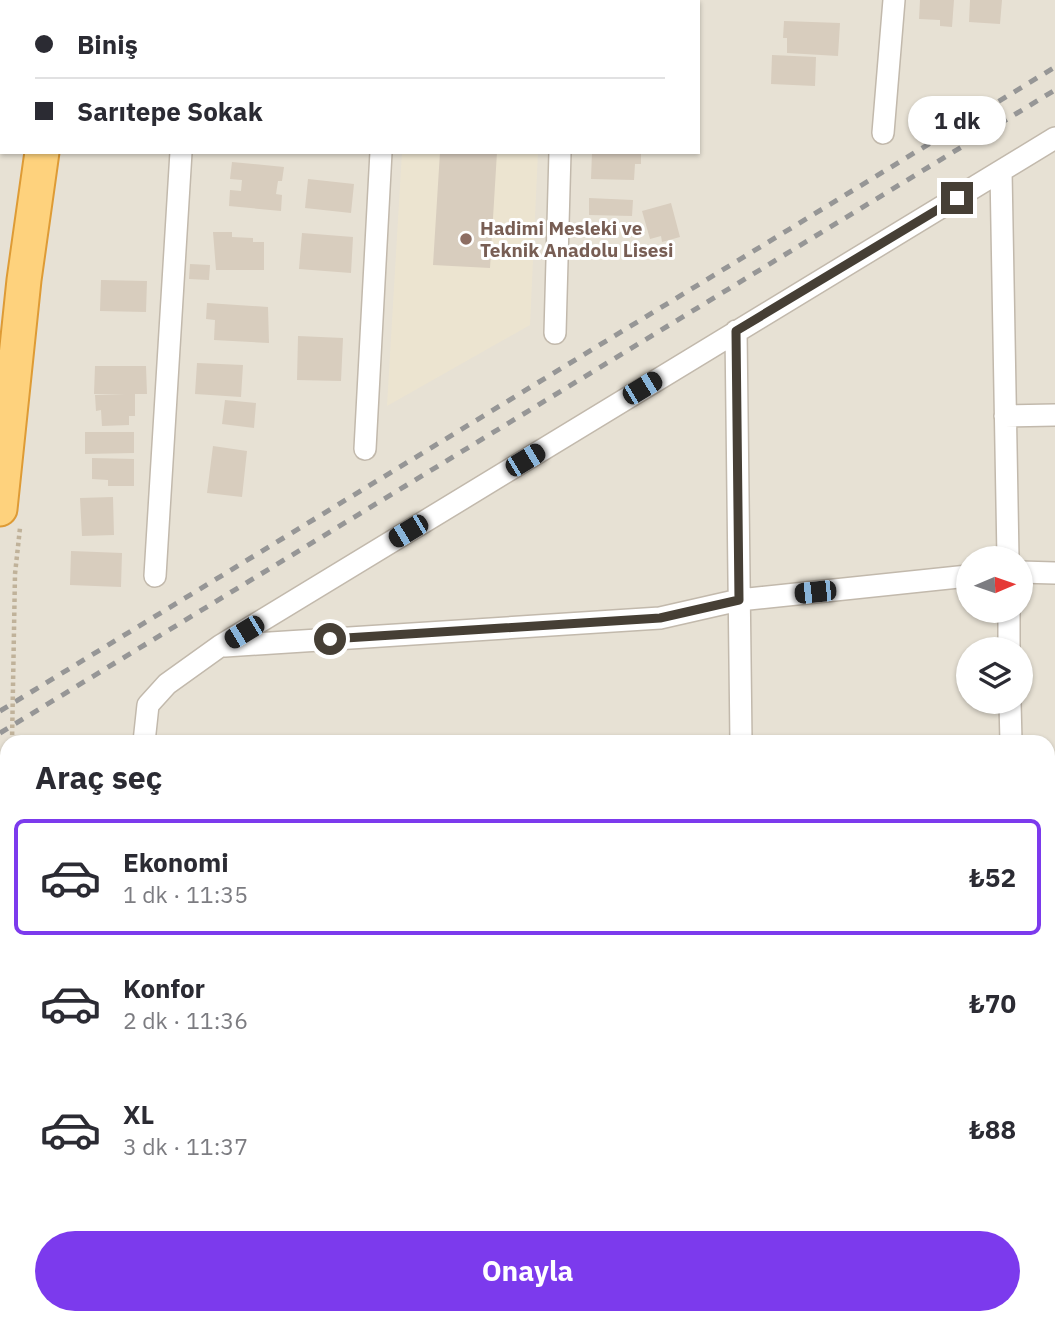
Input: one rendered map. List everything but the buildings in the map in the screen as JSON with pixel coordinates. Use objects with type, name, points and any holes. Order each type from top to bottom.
[{"type":"highway","points":[[0,509],[24,280],[43,154]]},
{"type":"street","points":[[883,133],[894,0]]},
{"type":"street","points":[[145,735],[148,705],[167,684],[220,646],[1055,138]]},
{"type":"street","points":[[155,576],[181,154]]},
{"type":"street","points":[[365,449],[381,154]]},
{"type":"street","points":[[555,333],[560,154]]},
{"type":"street","points":[[1001,171],[1008,546]]},
{"type":"street","points":[[736,331],[741,735]]},
{"type":"street","points":[[1005,416],[1055,415]]},
{"type":"street","points":[[1033,572],[1055,573]]},
{"type":"street","points":[[220,646],[660,618],[739,600],[956,577]]},
{"type":"street","points":[[1010,714],[1011,735]]},
{"type":"path","points":[[12,735],[16,574]]},
{"type":"shaded area","points":[[700,0],[1055,0],[1055,735],[0,735],[0,154],[700,154]]},
{"type":"shaded area","name":"Hadimi Mesleki ve Teknik Anadolu Lisesi","points":[[402,154],[538,154],[530,325],[387,406]]},
{"type":"railway","points":[[0,711],[1055,67]]},
{"type":"railway","points":[[0,733],[1055,90]]},
{"type":"place","name":"Hadimi Mesleki ve Teknik Anadolu Lisesi","points":[[466,239]]},
{"type":"route","points":[[330,639],[660,618],[739,600],[736,331],[957,198]]}]
